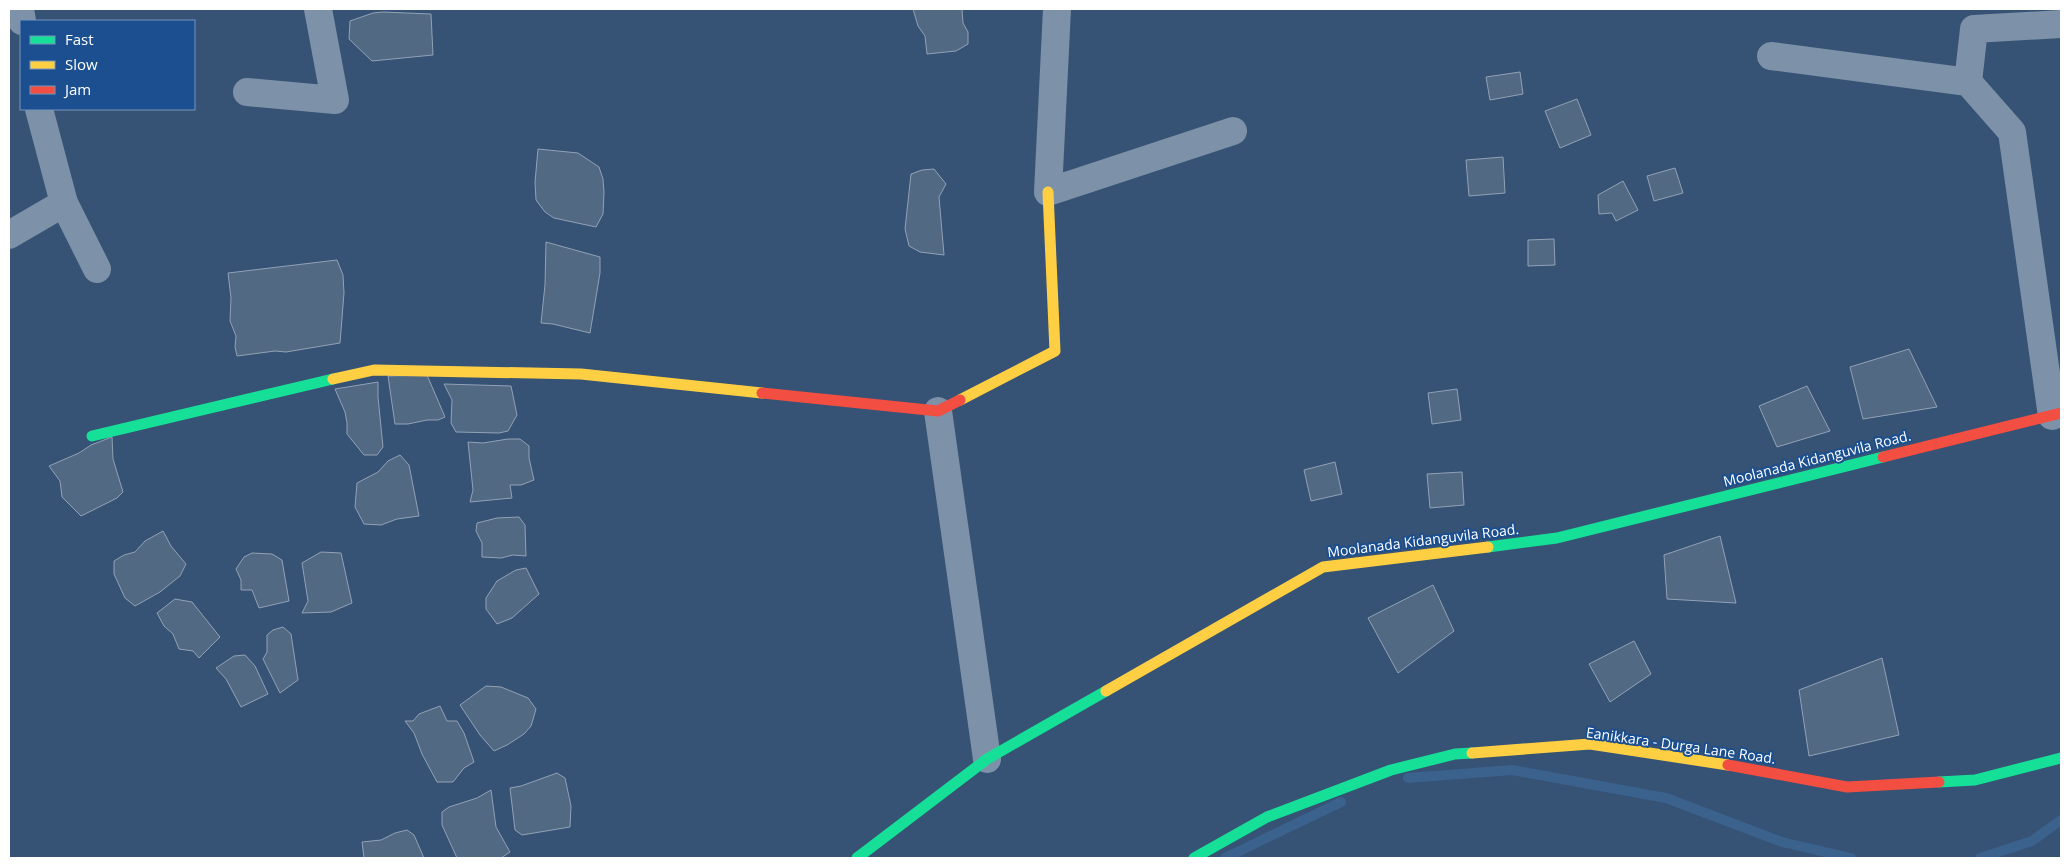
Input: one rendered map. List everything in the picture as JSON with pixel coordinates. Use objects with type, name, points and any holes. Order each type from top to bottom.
[{"type":"street","points":[[247,92],[335,100],[318,9]]},
{"type":"street","points":[[92,436],[374,370],[581,374],[938,411],[1055,351],[1048,192],[1057,9]]},
{"type":"street","points":[[1968,82],[1974,29],[2061,24]]},
{"type":"street","points":[[1771,56],[1968,82],[2012,132],[2057,414]]},
{"type":"street","points":[[39,110],[64,204],[97,269]]},
{"type":"street","points":[[1048,192],[1232,131]]},
{"type":"street","points":[[9,235],[64,204]]},
{"type":"street","points":[[938,411],[987,759]]},
{"type":"street","name":"Moolanada Kidanguvila Road.","points":[[857,858],[987,759],[1323,567],[1557,538],[2057,414]]},
{"type":"street","name":"Eanikkara - Durga Lane Road.","points":[[1194,858],[1267,816],[1391,770],[1455,754],[1590,744],[1709,762],[1847,787],[1975,780],[2061,758]]},
{"type":"building","points":[[913,9],[962,9],[963,23],[968,32],[968,44],[956,51],[927,54],[925,36],[918,26]]},
{"type":"building","points":[[373,13],[431,14],[433,55],[372,61],[349,39],[350,21]]},
{"type":"building","points":[[1520,72],[1523,94],[1490,100],[1486,77]]},
{"type":"building","points":[[1577,99],[1591,135],[1560,148],[1545,111]]},
{"type":"building","points":[[538,149],[578,153],[599,167],[603,179],[603,214],[596,227],[554,218],[545,212],[536,200],[535,182]]},
{"type":"building","points":[[1503,157],[1505,193],[1469,196],[1466,160]]},
{"type":"building","points":[[1675,168],[1683,193],[1654,201],[1647,176]]},
{"type":"building","points":[[934,169],[946,184],[939,197],[944,255],[920,252],[909,246],[905,229],[911,174],[922,170]]},
{"type":"building","points":[[1623,181],[1638,210],[1616,221],[1612,213],[1599,214],[1598,195]]},
{"type":"building","points":[[1554,239],[1555,265],[1528,266],[1528,240]]},
{"type":"building","points":[[546,242],[600,257],[600,273],[590,333],[541,323],[545,285]]},
{"type":"building","points":[[337,260],[343,275],[344,293],[340,343],[286,352],[275,351],[237,356],[235,347],[236,336],[230,321],[231,298],[228,273]]},
{"type":"building","points":[[1909,349],[1937,407],[1863,419],[1850,367]]},
{"type":"building","points":[[427,375],[445,417],[438,420],[395,424],[388,376]]},
{"type":"building","points":[[378,382],[383,447],[377,455],[364,455],[347,434],[345,412],[335,389]]},
{"type":"building","points":[[444,384],[511,386],[517,415],[508,431],[499,433],[456,432],[451,423],[452,400]]},
{"type":"building","points":[[1807,386],[1830,431],[1777,447],[1759,406]]},
{"type":"building","points":[[1457,389],[1461,420],[1432,424],[1428,393]]},
{"type":"building","points":[[112,437],[113,459],[123,492],[117,498],[81,516],[62,497],[60,481],[49,466],[79,453],[91,445]]},
{"type":"building","points":[[520,439],[529,446],[529,458],[534,480],[521,485],[510,485],[512,498],[470,502],[473,490],[468,442],[483,443]]},
{"type":"building","points":[[400,455],[409,465],[419,516],[397,519],[381,525],[364,524],[355,507],[357,483],[378,472],[388,461]]},
{"type":"building","points":[[1335,462],[1342,494],[1311,501],[1304,470]]},
{"type":"building","points":[[1462,472],[1464,505],[1430,508],[1427,474]]},
{"type":"building","points":[[519,517],[525,525],[526,556],[482,557],[482,543],[476,531],[477,523],[497,518]]},
{"type":"building","points":[[163,531],[171,546],[186,564],[180,576],[160,592],[135,606],[125,598],[114,574],[114,561],[124,555],[135,552],[145,541]]},
{"type":"building","points":[[1720,536],[1736,603],[1667,599],[1664,555]]},
{"type":"building","points":[[321,552],[341,553],[352,603],[331,612],[302,613],[308,601],[302,563]]},
{"type":"building","points":[[252,553],[272,554],[282,560],[289,601],[259,608],[252,590],[241,590],[241,580],[236,569],[244,557]]},
{"type":"building","points":[[526,568],[539,594],[512,618],[497,624],[486,609],[486,598],[497,581],[516,570]]},
{"type":"building","points":[[1433,585],[1454,631],[1398,673],[1368,618]]},
{"type":"building","points":[[175,599],[192,602],[220,637],[199,658],[193,651],[179,649],[173,634],[164,626],[157,613]]},
{"type":"building","points":[[283,627],[291,634],[298,680],[280,693],[263,659],[267,652],[267,635],[273,630]]},
{"type":"building","points":[[1634,641],[1651,674],[1610,702],[1589,664]]},
{"type":"building","points":[[245,655],[255,666],[268,694],[241,707],[226,679],[216,668],[234,656]]},
{"type":"building","points":[[1882,658],[1899,735],[1809,756],[1799,690]]},
{"type":"building","points":[[486,686],[501,687],[528,698],[536,709],[531,726],[524,734],[494,751],[480,735],[460,705]]},
{"type":"building","points":[[440,706],[447,721],[457,721],[464,733],[474,762],[464,768],[453,782],[437,782],[422,754],[414,733],[405,721],[413,721],[419,714]]},
{"type":"building","points":[[557,773],[565,778],[571,806],[570,827],[522,835],[515,830],[510,788]]},
{"type":"building","points":[[491,790],[496,827],[510,852],[501,858],[457,858],[442,825],[442,812],[449,807],[477,798]]},
{"type":"building","points":[[407,830],[414,835],[424,858],[364,858],[362,842],[381,840],[395,833]]},
{"type":"waterway","points":[[1408,778],[1512,770],[1666,798],[1782,842],[1851,858]]},
{"type":"waterway","points":[[1225,858],[1341,802]]},
{"type":"waterway","points":[[1980,858],[2032,841],[2061,820]]},
{"type":"traffic: fast","points":[[92,436],[333,379]]},
{"type":"traffic: fast","points":[[1488,547],[1557,538],[1883,457]]},
{"type":"traffic: fast","points":[[857,858],[987,759],[1106,691]]},
{"type":"traffic: fast","points":[[1194,858],[1267,817],[1391,770],[1455,754],[1472,753]]},
{"type":"traffic: fast","points":[[1939,782],[1975,780],[2061,758]]},
{"type":"traffic: slow","points":[[960,400],[1055,351],[1048,192]]},
{"type":"traffic: slow","points":[[333,379],[374,370],[581,374],[762,393]]},
{"type":"traffic: slow","points":[[1106,691],[1323,567],[1488,547]]},
{"type":"traffic: slow","points":[[1472,753],[1590,744],[1728,765]]},
{"type":"traffic: jam","points":[[762,393],[938,411],[960,400]]},
{"type":"traffic: jam","points":[[1883,457],[2061,413]]},
{"type":"traffic: jam","points":[[1728,765],[1847,787],[1939,782]]}]
